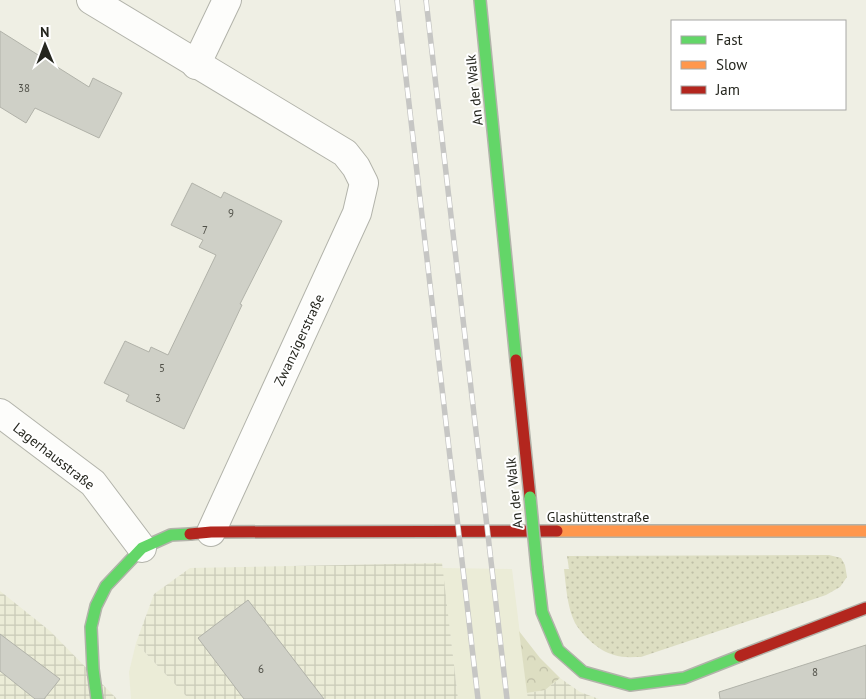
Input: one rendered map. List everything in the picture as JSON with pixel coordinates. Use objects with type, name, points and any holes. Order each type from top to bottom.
[{"type":"street","name":"Zwanzigerstraße","points":[[91,0],[196,65],[345,153],[356,167],[364,183],[357,213],[211,532]]},
{"type":"street","points":[[196,65],[228,0]]},
{"type":"street","name":"An der Walk","points":[[480,0],[542,612],[558,650],[583,672],[630,685],[684,678],[866,608]]},
{"type":"street","name":"Lagerhausstraße","points":[[0,413],[92,483],[142,548]]},
{"type":"street","name":"Glashüttenstraße","points":[[211,532],[866,531]]},
{"type":"street","points":[[97,699],[91,628],[96,606],[106,586],[142,548],[171,535],[211,532]]},
{"type":"shaded area","points":[[442,563],[458,699],[189,699],[136,643],[154,594],[190,568]]},
{"type":"shaded area","points":[[442,568],[512,569],[528,699],[458,699]]},
{"type":"shaded area","points":[[0,591],[50,631],[117,699],[0,699]]},
{"type":"shaded area","points":[[136,643],[189,699],[131,699],[129,672]]},
{"type":"shaded area","points":[[560,678],[580,692],[599,699],[528,699],[527,693],[545,690]]},
{"type":"green space","points":[[829,555],[841,558],[845,565],[847,577],[840,587],[826,595],[641,657],[620,657],[608,653],[597,647],[582,633],[575,623],[570,610],[564,569],[569,569],[567,556]]},
{"type":"green space","points":[[519,631],[540,658],[560,678],[545,690],[527,693]]},
{"type":"building","points":[[0,31],[89,87],[93,78],[122,93],[99,138],[35,108],[26,123],[0,107]]},
{"type":"building","points":[[192,183],[221,198],[224,192],[282,221],[240,304],[242,305],[184,429],[126,401],[129,395],[104,383],[125,341],[149,352],[151,347],[168,355],[216,255],[199,247],[203,240],[171,225]]},
{"type":"building","points":[[248,600],[324,699],[244,699],[198,638]]},
{"type":"building","points":[[0,634],[60,679],[44,699],[35,699],[0,671]]},
{"type":"building","points":[[866,645],[866,699],[720,699],[719,692]]},
{"type":"railway","points":[[397,0],[478,699]]},
{"type":"railway","points":[[426,0],[507,699]]},
{"type":"traffic: fast","points":[[480,0],[516,360]]},
{"type":"traffic: fast","points":[[530,497],[537,569]]},
{"type":"traffic: fast","points":[[97,699],[91,627],[96,606],[106,586],[142,548],[171,535],[190,534]]},
{"type":"traffic: fast","points":[[537,569],[542,612],[558,650],[583,672],[630,685],[684,678],[740,656]]},
{"type":"traffic: slow","points":[[557,531],[866,531]]},
{"type":"traffic: jam","points":[[516,360],[530,497]]},
{"type":"traffic: jam","points":[[190,534],[211,532],[557,531]]},
{"type":"traffic: jam","points":[[740,656],[866,608]]}]
